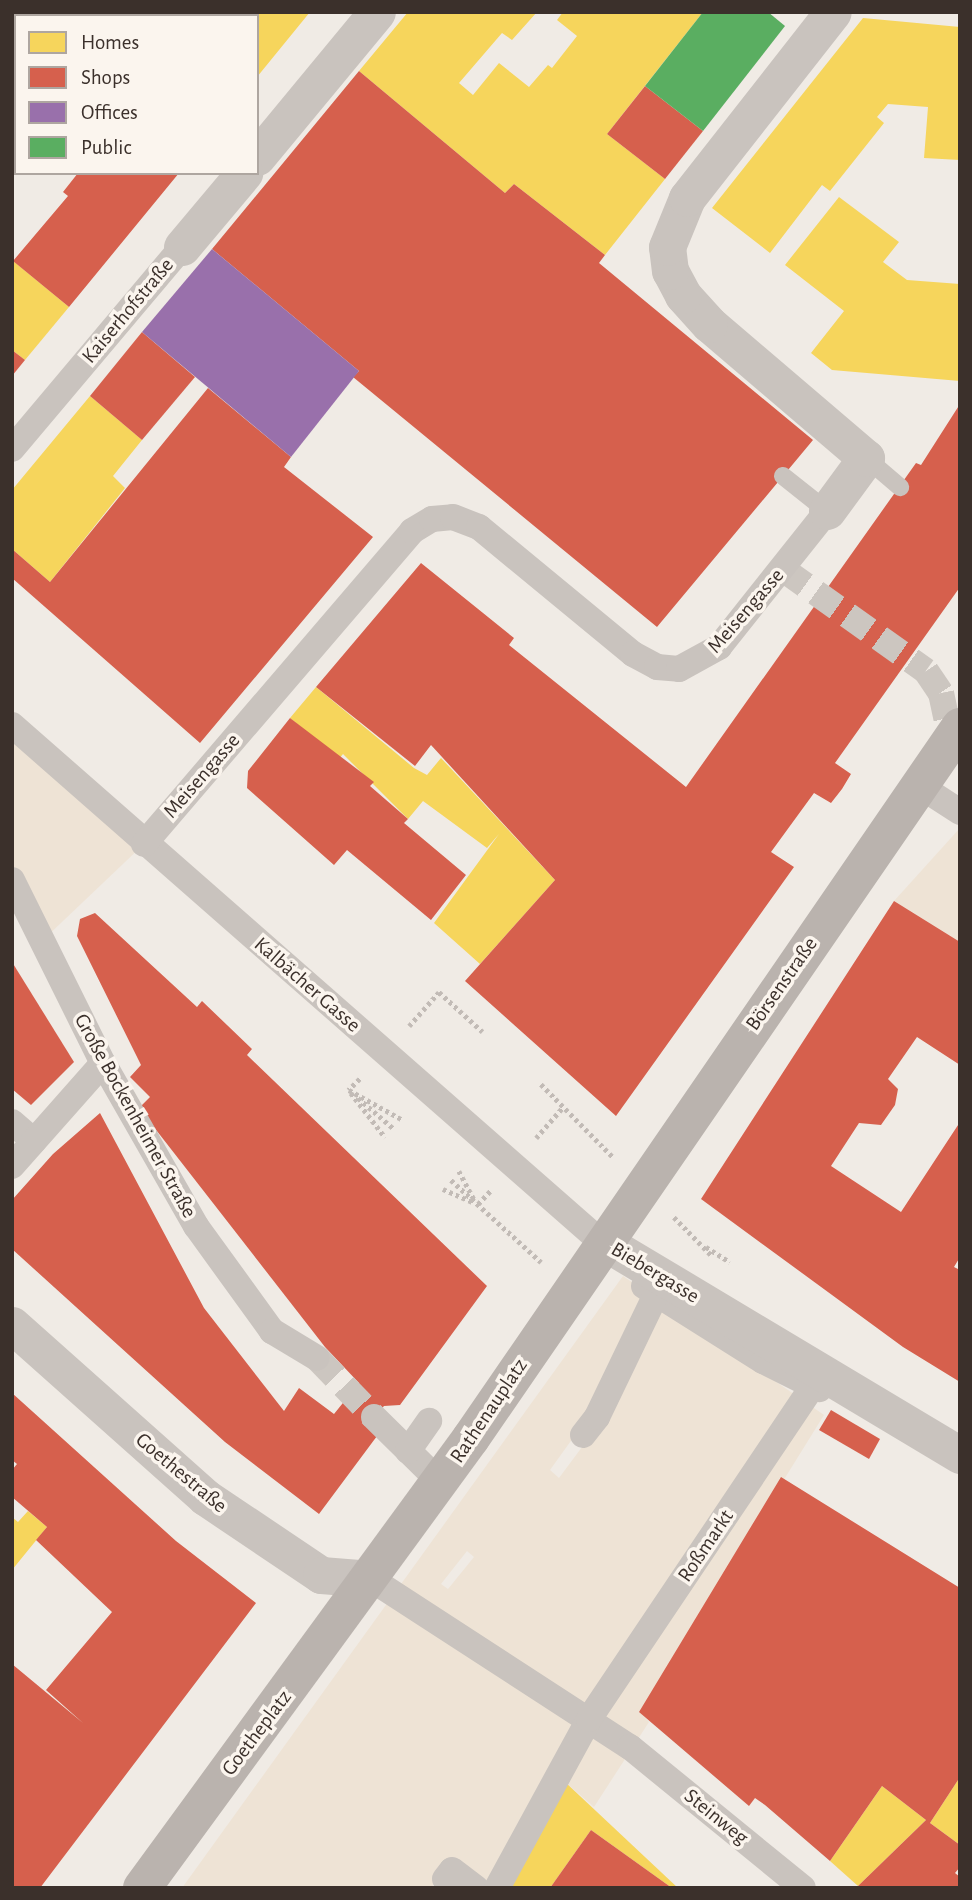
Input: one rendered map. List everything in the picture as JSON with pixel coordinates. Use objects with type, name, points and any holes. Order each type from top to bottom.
[{"type":"main road","name":"Börsenstraße","points":[[604,1242],[960,727]]},
{"type":"main road","name":"Rathenauplatz","points":[[371,1578],[604,1242]]},
{"type":"main road","name":"Goetheplatz","points":[[142,1888],[371,1578]]},
{"type":"street","points":[[259,155],[327,92],[377,12]]},
{"type":"street","points":[[833,12],[687,198],[667,247],[670,271],[683,295],[709,324],[866,458]]},
{"type":"street","name":"Kaiserhofstraße","points":[[12,449],[242,175]]},
{"type":"street","name":"Meisengasse","points":[[144,844],[412,531],[432,519],[453,517],[479,527],[633,654],[657,667],[679,668],[719,648],[866,458]]},
{"type":"street","name":"Kalbächer Gasse","points":[[12,725],[144,844],[604,1242]]},
{"type":"street","points":[[920,786],[960,812]]},
{"type":"street","name":"Große Bockenheimer Straße","points":[[12,880],[103,1063],[159,1167],[236,1283],[272,1331],[317,1358]]},
{"type":"street","points":[[12,1166],[103,1063]]},
{"type":"street","points":[[12,1122],[34,1141]]},
{"type":"street","name":"Biebergasse","points":[[604,1242],[659,1286],[818,1379],[960,1455]]},
{"type":"street","points":[[583,1435],[597,1417],[659,1286]]},
{"type":"street","name":"Goethestraße","points":[[12,1325],[205,1497],[321,1575],[371,1578]]},
{"type":"street","name":"Biebergasse","points":[[818,1379],[960,1474]]},
{"type":"street","name":"Roßmarkt","points":[[497,1888],[589,1719],[818,1379]]},
{"type":"street","points":[[374,1417],[440,1482]]},
{"type":"street","name":"Rathenauplatz","points":[[408,1451],[429,1421]]},
{"type":"street","points":[[371,1578],[589,1719]]},
{"type":"street","name":"Steinweg","points":[[589,1719],[630,1747],[803,1888]]},
{"type":"street","points":[[445,1880],[452,1870],[476,1888]]},
{"type":"lane","points":[[866,458],[900,488]]},
{"type":"lane","points":[[783,476],[827,511]]},
{"type":"path","points":[[541,1084],[564,1107]]},
{"type":"path","points":[[385,1137],[349,1090],[393,1128]]},
{"type":"path","points":[[459,1171],[478,1204]]},
{"type":"path","points":[[451,1180],[543,1264],[535,1275]]},
{"type":"path","points":[[443,1189],[478,1204]]},
{"type":"path","points":[[699,1243],[730,1262]]},
{"type":"shaded area","points":[[12,725],[144,844],[42,941],[12,880]]},
{"type":"shaded area","points":[[960,828],[960,942],[894,901]]},
{"type":"shaded area","points":[[623,1276],[824,1415],[640,1712],[649,1722],[594,1807],[564,1781],[506,1888],[440,1876],[431,1888],[182,1888]],"holes":[[[578,1431],[588,1439],[559,1478],[550,1470]],[[467,1551],[474,1557],[448,1589],[441,1584]]]},
{"type":"building: Homes","points":[[127,12],[182,12],[153,14],[126,14]]},
{"type":"building: Homes","points":[[310,12],[259,75],[259,14],[222,14]]},
{"type":"building: Homes","points":[[408,12],[537,12],[512,40],[502,33],[459,83],[473,95],[499,63],[529,87],[548,65],[552,68],[577,36],[557,20],[563,12],[703,12],[607,134],[665,179],[605,255],[514,184],[505,193],[359,71]]},
{"type":"building: Homes","points":[[14,18],[12,157],[12,20]]},
{"type":"building: Homes","points":[[863,18],[960,27],[960,160],[924,158],[928,107],[888,104],[877,117],[884,123],[830,191],[822,185],[770,253],[712,208]]},
{"type":"building: Homes","points":[[839,197],[899,242],[883,262],[907,280],[960,284],[960,381],[832,370],[811,353],[844,311],[785,265]]},
{"type":"building: Homes","points":[[12,260],[69,307],[25,360],[12,350]]},
{"type":"building: Homes","points":[[90,396],[142,440],[113,476],[125,488],[50,582],[12,549],[12,490]]},
{"type":"building: Homes","points":[[316,687],[414,768],[427,775],[441,758],[555,880],[480,964],[434,923],[499,834],[487,848],[423,801],[408,819],[343,754],[339,759],[290,718]]},
{"type":"building: Homes","points":[[28,1511],[47,1527],[12,1570],[12,1517],[18,1522]]},
{"type":"building: Homes","points":[[960,1777],[960,1845],[930,1823]]},
{"type":"building: Homes","points":[[564,1781],[678,1888],[672,1888],[591,1830],[550,1888],[506,1888]]},
{"type":"building: Homes","points":[[882,1786],[926,1820],[858,1886],[830,1861]]},
{"type":"building: Shops","points":[[359,71],[505,193],[514,184],[605,255],[599,263],[813,440],[657,627],[353,377],[359,371],[212,249]]},
{"type":"building: Shops","points":[[645,86],[703,131],[665,179],[607,134]]},
{"type":"building: Shops","points":[[76,175],[177,175],[69,307],[13,261],[68,196],[63,192]]},
{"type":"building: Shops","points":[[142,332],[195,377],[142,440],[90,396]]},
{"type":"building: Shops","points":[[12,350],[25,360],[12,376]]},
{"type":"building: Shops","points":[[208,388],[291,457],[284,467],[373,537],[200,743],[12,578],[12,549],[50,582]]},
{"type":"building: Shops","points":[[960,404],[960,587],[835,763],[851,774],[842,789],[831,803],[814,793],[771,852],[794,867],[616,1116],[465,981],[555,880],[431,745],[415,766],[316,687],[421,563],[514,638],[509,645],[686,787],[916,463],[921,465]]},
{"type":"building: Shops","points":[[290,718],[374,782],[370,786],[408,819],[404,823],[466,875],[431,920],[347,850],[334,865],[247,788],[248,771]]},
{"type":"building: Shops","points":[[894,901],[960,942],[960,1065],[917,1037],[888,1079],[898,1089],[895,1105],[881,1125],[859,1123],[831,1166],[901,1212],[960,1122],[960,1257],[954,1267],[960,1270],[960,1382],[903,1347],[701,1199]]},
{"type":"building: Shops","points":[[95,913],[197,1007],[202,1001],[252,1049],[247,1055],[487,1286],[400,1405],[384,1406],[374,1417],[380,1432],[319,1514],[225,1442],[12,1249],[12,1200],[53,1154],[100,1113],[204,1308],[284,1411],[299,1388],[334,1414],[359,1383],[325,1347],[139,1108],[150,1097],[130,1077],[141,1065],[77,936],[80,919]]},
{"type":"building: Shops","points":[[12,962],[74,1062],[31,1105],[12,1089]]},
{"type":"building: Shops","points":[[12,1393],[176,1541],[256,1603],[40,1888],[12,1888],[12,1664],[83,1723],[46,1690],[112,1612],[36,1540],[47,1527],[12,1497],[12,1470],[17,1464],[12,1460]]},
{"type":"building: Shops","points":[[831,1410],[880,1439],[869,1459],[819,1430]]},
{"type":"building: Shops","points":[[781,1477],[960,1588],[960,1777],[930,1823],[960,1845],[960,1867],[955,1873],[960,1877],[960,1888],[858,1886],[926,1820],[882,1786],[830,1861],[755,1798],[749,1806],[639,1712]]},
{"type":"building: Shops","points":[[591,1830],[672,1888],[550,1888]]},
{"type":"building: Offices","points":[[212,249],[359,371],[291,457],[142,332]]},
{"type":"building: Public","points":[[703,12],[768,12],[785,26],[703,131],[645,86]]},
{"type":"tunnel","points":[[784,570],[926,671],[941,693],[951,740]]},
{"type":"tunnel","points":[[317,1358],[374,1417]]}]
